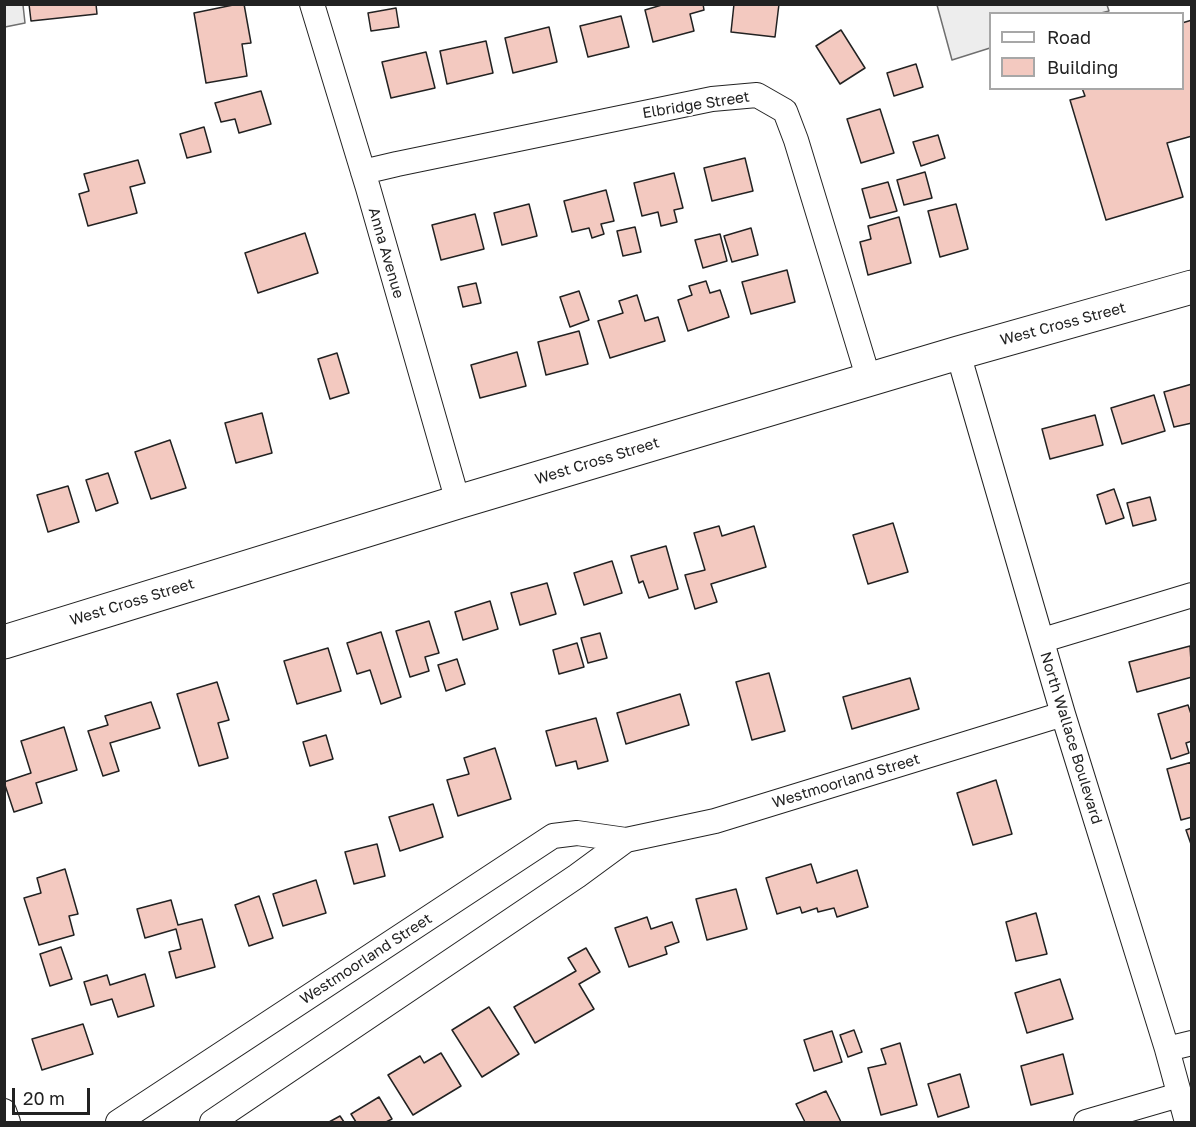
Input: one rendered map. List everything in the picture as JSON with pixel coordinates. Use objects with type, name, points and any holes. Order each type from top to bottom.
[{"type":"main road","name":"West Cross Street","points":[[4,642],[458,502],[958,353],[1191,287]]},
{"type":"street","name":"Anna Avenue","points":[[312,4],[458,502]]},
{"type":"street","name":"Elbridge Street","points":[[363,172],[712,99],[757,95],[785,111],[796,140],[869,380]]},
{"type":"street","name":"North Wallace Boulevard","points":[[958,353],[1063,714],[1167,1050],[1187,1122]]},
{"type":"street","points":[[1043,640],[1191,595]]},
{"type":"street","name":"Westmoorland Street","points":[[118,1122],[553,836],[577,833],[626,840],[715,821],[1063,714]]},
{"type":"street","name":"Westmoorland Street","points":[[212,1122],[578,876],[626,840]]},
{"type":"street","points":[[1167,1050],[1191,1043]]},
{"type":"street","points":[[1086,1122],[1179,1095]]},
{"type":"street","points":[[4,1111],[8,1122]]},
{"type":"shaded area","points":[[5,4],[23,5],[25,23],[5,27]]},
{"type":"shaded area","points":[[937,5],[1107,5],[1109,11],[989,12],[989,48],[952,60]]},
{"type":"building","points":[[29,4],[96,4],[97,14],[31,21]]},
{"type":"building","points":[[244,4],[251,43],[242,44],[247,76],[206,83],[194,13]]},
{"type":"building","points":[[665,4],[703,4],[704,10],[690,14],[694,31],[653,42],[645,10]]},
{"type":"building","points":[[734,4],[779,4],[775,37],[731,32]]},
{"type":"building","points":[[396,8],[399,27],[371,31],[368,13]]},
{"type":"building","points":[[621,16],[629,47],[588,57],[580,26]]},
{"type":"building","points":[[1192,20],[1192,136],[1167,143],[1183,197],[1106,220],[1070,100],[1085,96],[1083,90],[1184,90],[1184,22]]},
{"type":"building","points":[[549,27],[557,62],[513,73],[505,38]]},
{"type":"building","points":[[841,30],[865,68],[840,84],[816,46]]},
{"type":"building","points":[[486,41],[493,73],[447,84],[440,51]]},
{"type":"building","points":[[426,52],[435,88],[391,98],[382,62]]},
{"type":"building","points":[[916,64],[923,87],[894,96],[887,73]]},
{"type":"building","points":[[261,91],[271,124],[239,133],[235,119],[221,122],[215,103]]},
{"type":"building","points":[[880,109],[894,153],[861,163],[847,119]]},
{"type":"building","points":[[204,127],[211,152],[187,158],[180,134]]},
{"type":"building","points":[[938,135],[945,158],[921,166],[913,142]]},
{"type":"building","points":[[745,158],[753,191],[712,201],[704,168]]},
{"type":"building","points":[[138,160],[145,183],[130,187],[137,213],[88,226],[79,194],[89,191],[84,174]]},
{"type":"building","points":[[925,172],[932,198],[904,205],[897,180]]},
{"type":"building","points":[[674,173],[683,208],[674,210],[677,222],[661,226],[658,212],[642,216],[634,183]]},
{"type":"building","points":[[888,182],[897,211],[870,218],[862,189]]},
{"type":"building","points":[[606,190],[614,221],[601,224],[604,234],[592,238],[589,228],[572,232],[564,201]]},
{"type":"building","points":[[529,204],[537,236],[502,245],[494,213]]},
{"type":"building","points":[[956,204],[968,249],[940,257],[928,211]]},
{"type":"building","points":[[475,214],[484,249],[441,260],[432,225]]},
{"type":"building","points":[[899,217],[911,263],[868,275],[860,242],[871,239],[868,226]]},
{"type":"building","points":[[635,227],[641,252],[623,256],[617,231]]},
{"type":"building","points":[[751,228],[758,255],[732,262],[724,236]]},
{"type":"building","points":[[305,233],[318,273],[258,293],[245,253]]},
{"type":"building","points":[[720,234],[727,261],[703,268],[695,240]]},
{"type":"building","points":[[787,270],[795,302],[751,314],[742,282]]},
{"type":"building","points":[[706,281],[710,293],[720,290],[729,317],[688,331],[678,300],[692,295],[689,286]]},
{"type":"building","points":[[476,283],[481,303],[463,307],[458,287]]},
{"type":"building","points":[[579,291],[589,320],[570,327],[560,297]]},
{"type":"building","points":[[637,295],[645,321],[658,317],[665,341],[610,358],[598,321],[623,313],[619,301]]},
{"type":"building","points":[[579,331],[588,364],[546,375],[538,342]]},
{"type":"building","points":[[517,352],[526,386],[480,398],[471,365]]},
{"type":"building","points":[[337,353],[349,393],[330,399],[318,359]]},
{"type":"building","points":[[1192,384],[1192,423],[1174,427],[1164,392]]},
{"type":"building","points":[[1154,395],[1165,431],[1122,444],[1111,408]]},
{"type":"building","points":[[262,413],[272,453],[236,463],[225,423]]},
{"type":"building","points":[[1095,415],[1103,445],[1050,459],[1042,429]]},
{"type":"building","points":[[170,440],[186,488],[151,499],[135,452]]},
{"type":"building","points":[[108,473],[118,503],[96,511],[86,480]]},
{"type":"building","points":[[68,486],[79,522],[48,532],[37,495]]},
{"type":"building","points":[[1114,489],[1124,518],[1106,524],[1097,495]]},
{"type":"building","points":[[1150,497],[1156,520],[1133,526],[1127,503]]},
{"type":"building","points":[[893,523],[908,572],[868,584],[853,535]]},
{"type":"building","points":[[719,526],[722,536],[754,526],[766,567],[711,584],[717,602],[695,609],[685,575],[705,570],[694,533]]},
{"type":"building","points":[[666,546],[678,589],[649,598],[643,581],[639,583],[631,556]]},
{"type":"building","points":[[612,561],[622,593],[584,605],[574,573]]},
{"type":"building","points":[[547,583],[556,614],[520,625],[511,593]]},
{"type":"building","points":[[490,601],[498,629],[463,640],[455,612]]},
{"type":"building","points":[[429,621],[439,653],[425,657],[429,671],[410,677],[396,631]]},
{"type":"building","points":[[381,632],[401,697],[381,704],[370,670],[357,674],[347,643]]},
{"type":"building","points":[[600,633],[607,658],[588,663],[581,638]]},
{"type":"building","points":[[577,643],[584,667],[559,674],[553,650]]},
{"type":"building","points":[[1190,646],[1192,677],[1137,692],[1129,662]]},
{"type":"building","points":[[328,648],[341,691],[297,704],[284,661]]},
{"type":"building","points":[[457,659],[465,684],[446,691],[438,665]]},
{"type":"building","points":[[769,673],[785,731],[752,740],[736,682]]},
{"type":"building","points":[[910,678],[919,709],[852,729],[843,697]]},
{"type":"building","points":[[217,682],[229,720],[218,723],[228,758],[199,766],[177,694]]},
{"type":"building","points":[[680,694],[689,725],[626,744],[617,713]]},
{"type":"building","points":[[151,702],[160,728],[110,743],[119,771],[103,776],[88,731],[108,725],[105,716]]},
{"type":"building","points":[[1188,705],[1192,717],[1192,741],[1186,743],[1189,753],[1171,759],[1158,714]]},
{"type":"building","points":[[596,718],[608,761],[578,769],[576,761],[556,766],[546,731]]},
{"type":"building","points":[[64,727],[77,770],[36,783],[42,803],[14,812],[4,782],[31,773],[21,741]]},
{"type":"building","points":[[326,735],[333,759],[310,766],[303,742]]},
{"type":"building","points":[[495,748],[511,799],[458,816],[447,780],[469,774],[464,758]]},
{"type":"building","points":[[1192,762],[1192,817],[1181,820],[1167,769]]},
{"type":"building","points":[[996,780],[1012,834],[973,845],[957,793]]},
{"type":"building","points":[[433,804],[443,837],[400,851],[389,817]]},
{"type":"building","points":[[1192,828],[1192,847],[1186,830]]},
{"type":"building","points":[[377,844],[385,876],[354,884],[345,852]]},
{"type":"building","points":[[811,864],[817,883],[857,870],[868,907],[837,917],[834,908],[818,912],[817,908],[802,913],[800,907],[777,914],[766,878]]},
{"type":"building","points":[[65,869],[78,914],[69,916],[74,935],[39,945],[24,898],[41,893],[37,878]]},
{"type":"building","points":[[316,880],[326,913],[283,926],[273,894]]},
{"type":"building","points":[[736,889],[747,929],[707,940],[696,899]]},
{"type":"building","points":[[259,896],[273,938],[249,946],[235,905]]},
{"type":"building","points":[[171,900],[178,925],[202,919],[215,967],[176,978],[169,952],[181,949],[176,929],[145,938],[137,909]]},
{"type":"building","points":[[1036,913],[1047,954],[1016,961],[1006,922]]},
{"type":"building","points":[[647,917],[651,929],[672,922],[679,942],[665,947],[667,954],[629,967],[615,928]]},
{"type":"building","points":[[61,947],[72,979],[50,986],[40,954]]},
{"type":"building","points":[[586,948],[600,972],[579,984],[594,1009],[535,1043],[514,1007],[576,971],[568,958]]},
{"type":"building","points":[[145,974],[154,1006],[118,1017],[112,999],[91,1005],[84,982],[107,975],[110,985]]},
{"type":"building","points":[[1060,979],[1073,1019],[1027,1033],[1015,993]]},
{"type":"building","points":[[489,1007],[519,1054],[482,1077],[452,1030]]},
{"type":"building","points":[[83,1024],[93,1054],[42,1070],[32,1039]]},
{"type":"building","points":[[854,1030],[862,1052],[848,1057],[840,1035]]},
{"type":"building","points":[[832,1031],[842,1062],[814,1071],[804,1040]]},
{"type":"building","points":[[900,1043],[917,1105],[881,1115],[868,1068],[886,1064],[881,1049]]},
{"type":"building","points":[[441,1053],[461,1086],[413,1115],[388,1075],[420,1056],[424,1063]]},
{"type":"building","points":[[1063,1054],[1073,1094],[1031,1105],[1021,1066]]},
{"type":"building","points":[[960,1074],[969,1107],[938,1117],[928,1084]]},
{"type":"building","points":[[826,1091],[841,1122],[805,1122],[796,1104]]},
{"type":"building","points":[[379,1097],[392,1119],[386,1122],[356,1122],[351,1114]]},
{"type":"building","points":[[340,1116],[344,1122],[329,1122]]}]
